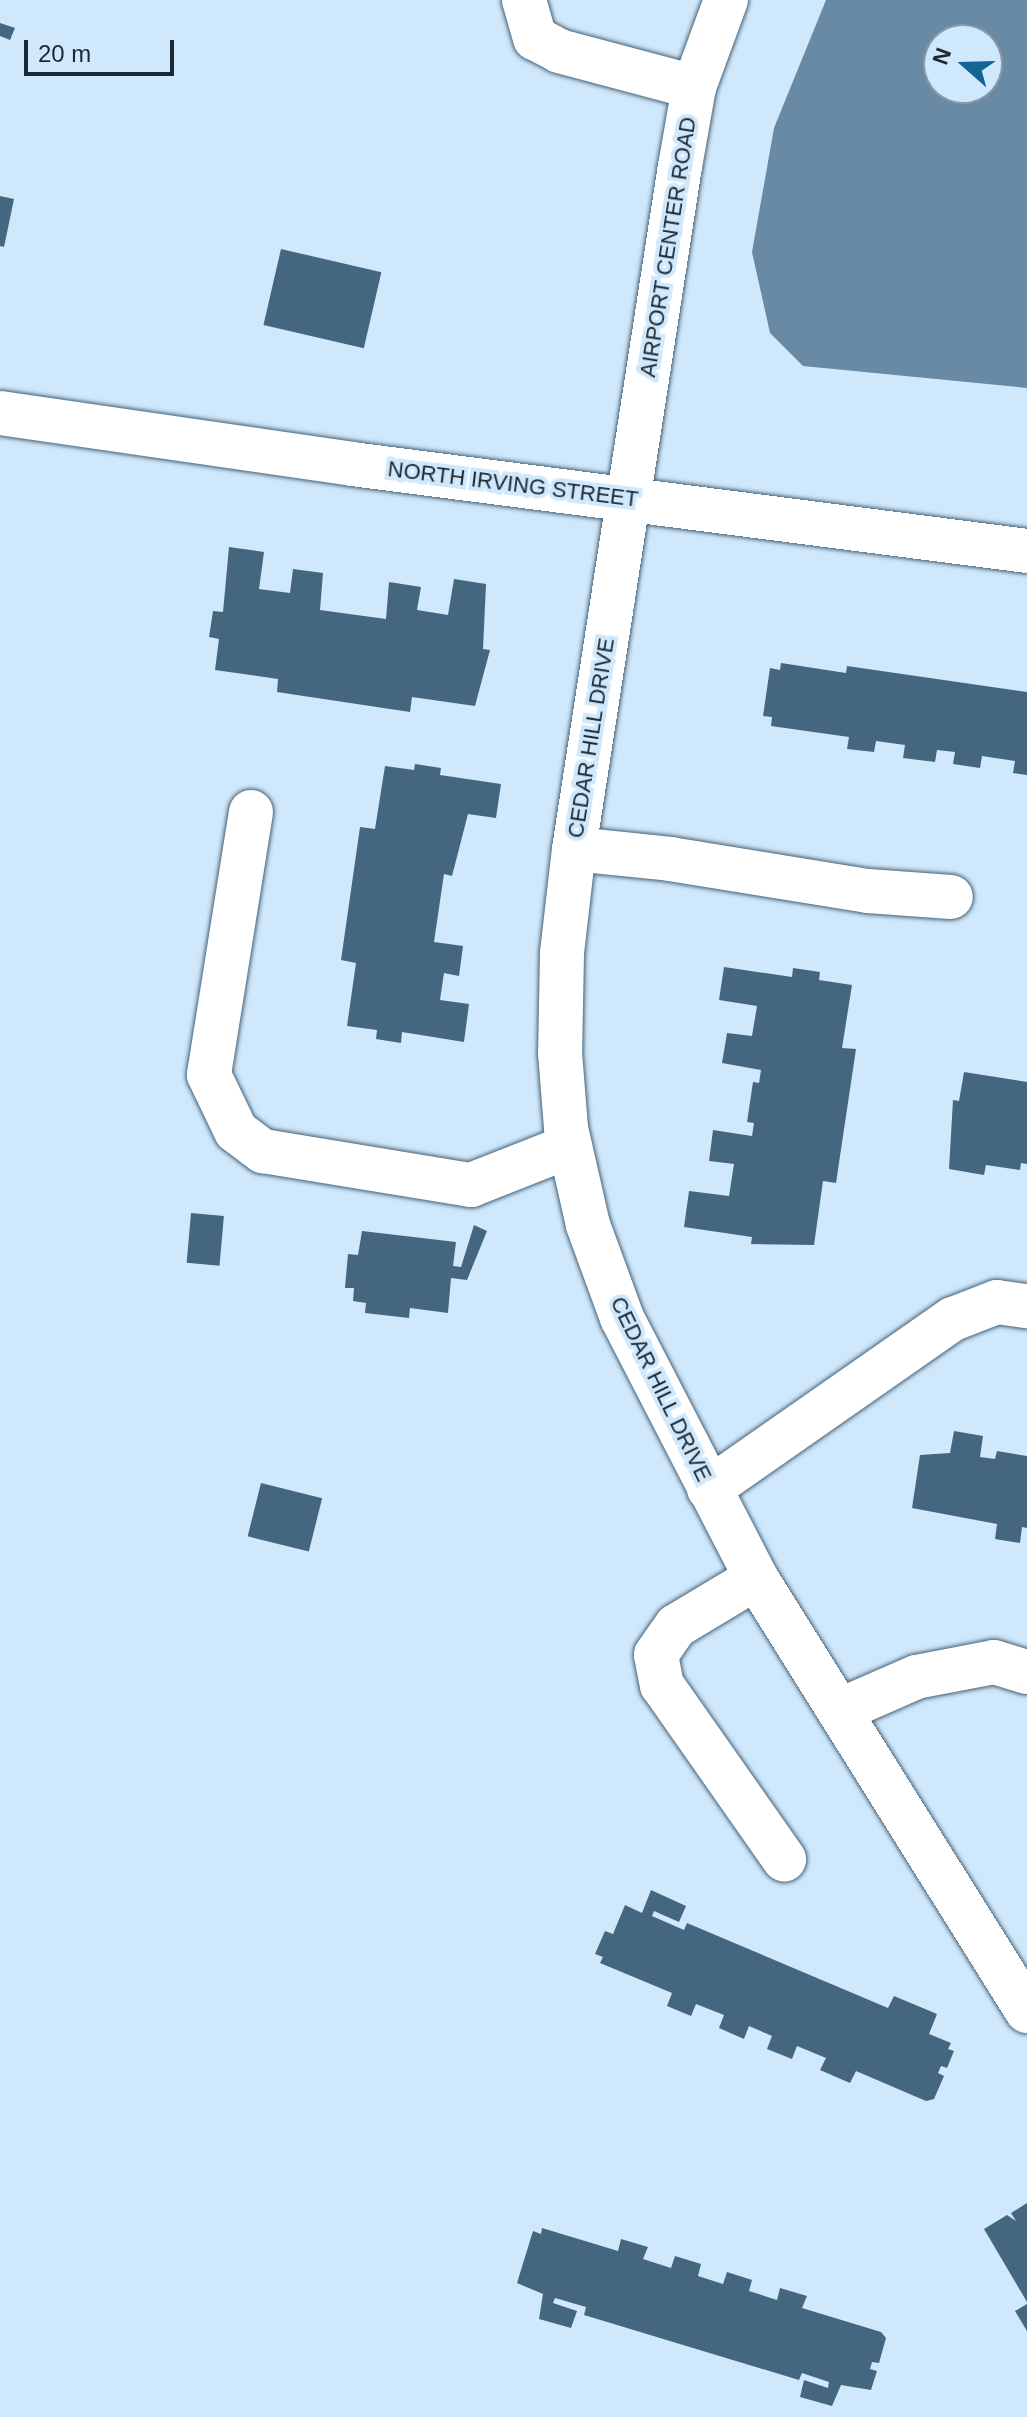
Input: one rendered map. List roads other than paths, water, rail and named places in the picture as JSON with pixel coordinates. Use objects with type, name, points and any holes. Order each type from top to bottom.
[{"type":"street","points":[[524,0],[535,38],[559,51],[694,87]]},
{"type":"street","name":"AIRPORT CENTER ROAD","points":[[630,498],[694,87],[726,0]]},
{"type":"street","name":"NORTH IRVING STREET","points":[[0,413],[1027,551]]},
{"type":"street","name":"CEDAR HILL DRIVE","points":[[630,498],[574,849],[562,953],[560,1053],[570,1146],[588,1225],[622,1318],[756,1578],[1027,2011]]},
{"type":"street","points":[[251,812],[209,1075],[236,1131],[263,1151],[471,1185],[570,1146]]},
{"type":"street","points":[[574,849],[670,859],[868,891],[951,897]]},
{"type":"street","points":[[709,1489],[953,1319],[997,1302],[1027,1306]]},
{"type":"street","points":[[756,1578],[676,1626],[656,1655],[662,1685],[784,1859]]},
{"type":"street","points":[[841,1710],[916,1677],[994,1662],[1027,1672]]},
{"type":"water","points":[[826,0],[1027,0],[1027,388],[803,366],[770,333],[752,252],[774,128]]}]
